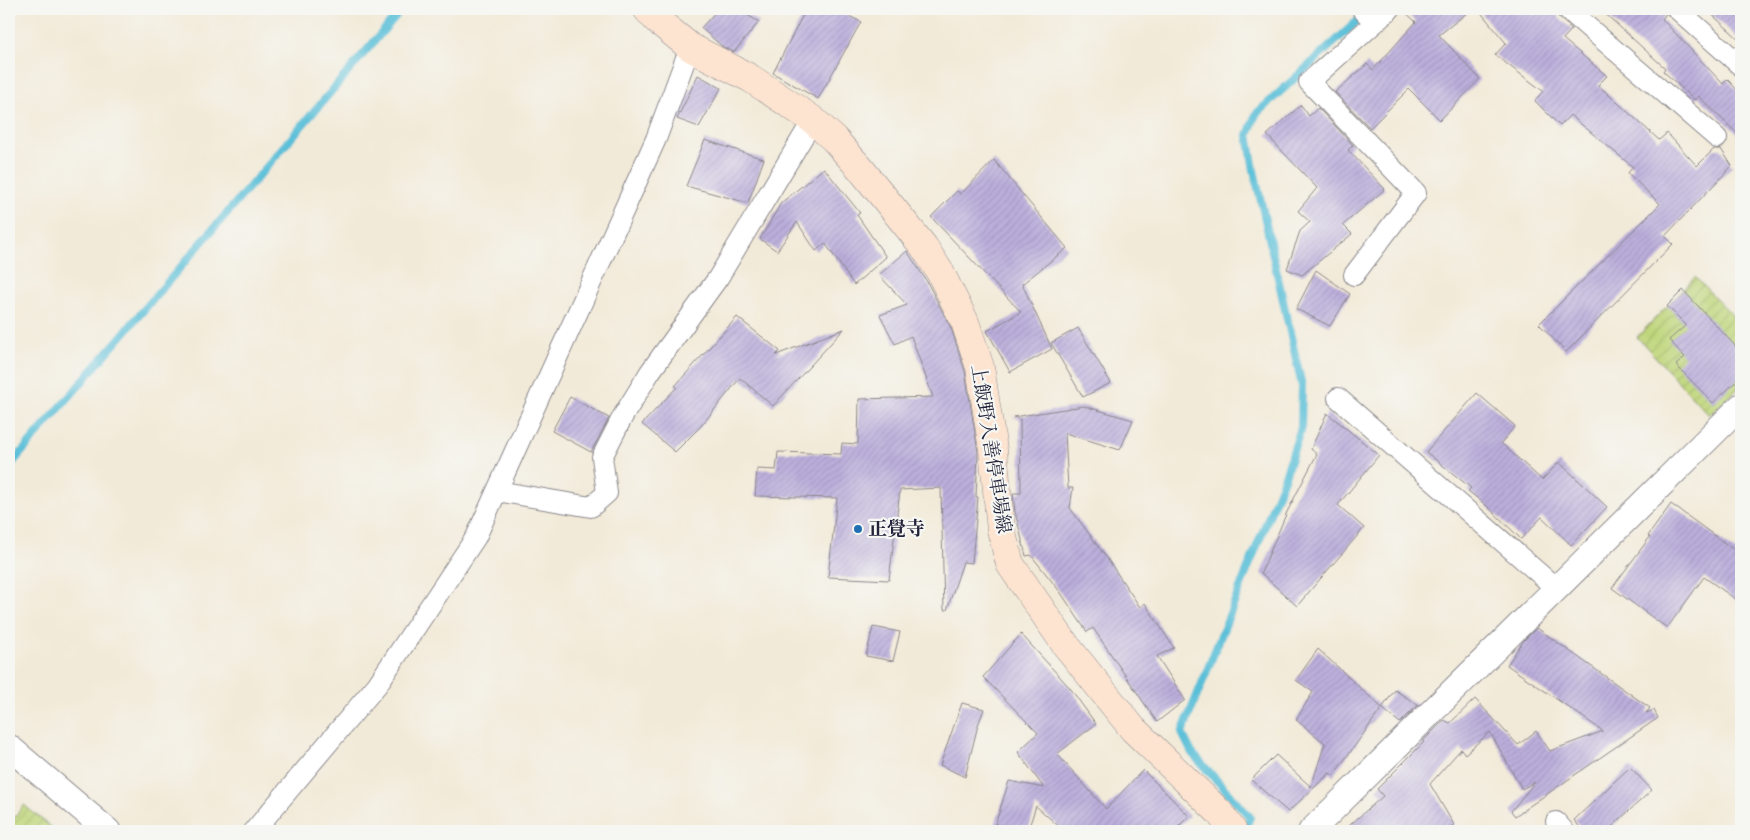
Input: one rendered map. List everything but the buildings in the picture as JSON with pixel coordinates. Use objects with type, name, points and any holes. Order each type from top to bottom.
[{"type":"main road","name":"上飯野入善停車場線","points":[[647,9],[690,47],[750,78],[813,120],[834,139],[860,168],[924,247],[940,272],[966,322],[980,367],[993,450],[1001,530],[1010,564],[1065,644],[1133,730],[1219,812],[1233,831]]},
{"type":"street","points":[[1354,275],[1416,193],[1310,82],[1369,16],[1390,9]]},
{"type":"street","points":[[1567,9],[1717,138]]},
{"type":"street","points":[[1677,9],[1741,66]]},
{"type":"street","points":[[254,831],[377,686],[476,537],[656,139],[690,47]]},
{"type":"street","points":[[497,490],[591,507],[607,493],[602,457],[624,416],[650,372],[718,278],[813,120]]},
{"type":"street","points":[[1338,398],[1557,589]]},
{"type":"street","points":[[1311,831],[1741,406]]},
{"type":"street","points":[[9,747],[108,831]]},
{"type":"green space","points":[[1695,277],[1741,324],[1741,386],[1709,415],[1637,337]]},
{"type":"green space","points":[[24,805],[56,831],[9,831],[9,825]]},
{"type":"waterway","points":[[9,467],[402,9]]},
{"type":"waterway","points":[[1244,831],[1250,817],[1192,753],[1182,733],[1285,476],[1301,428],[1302,386],[1248,135],[1256,114],[1365,14]]},
{"type":"place","name":"正覺寺","points":[[858,529]]}]
